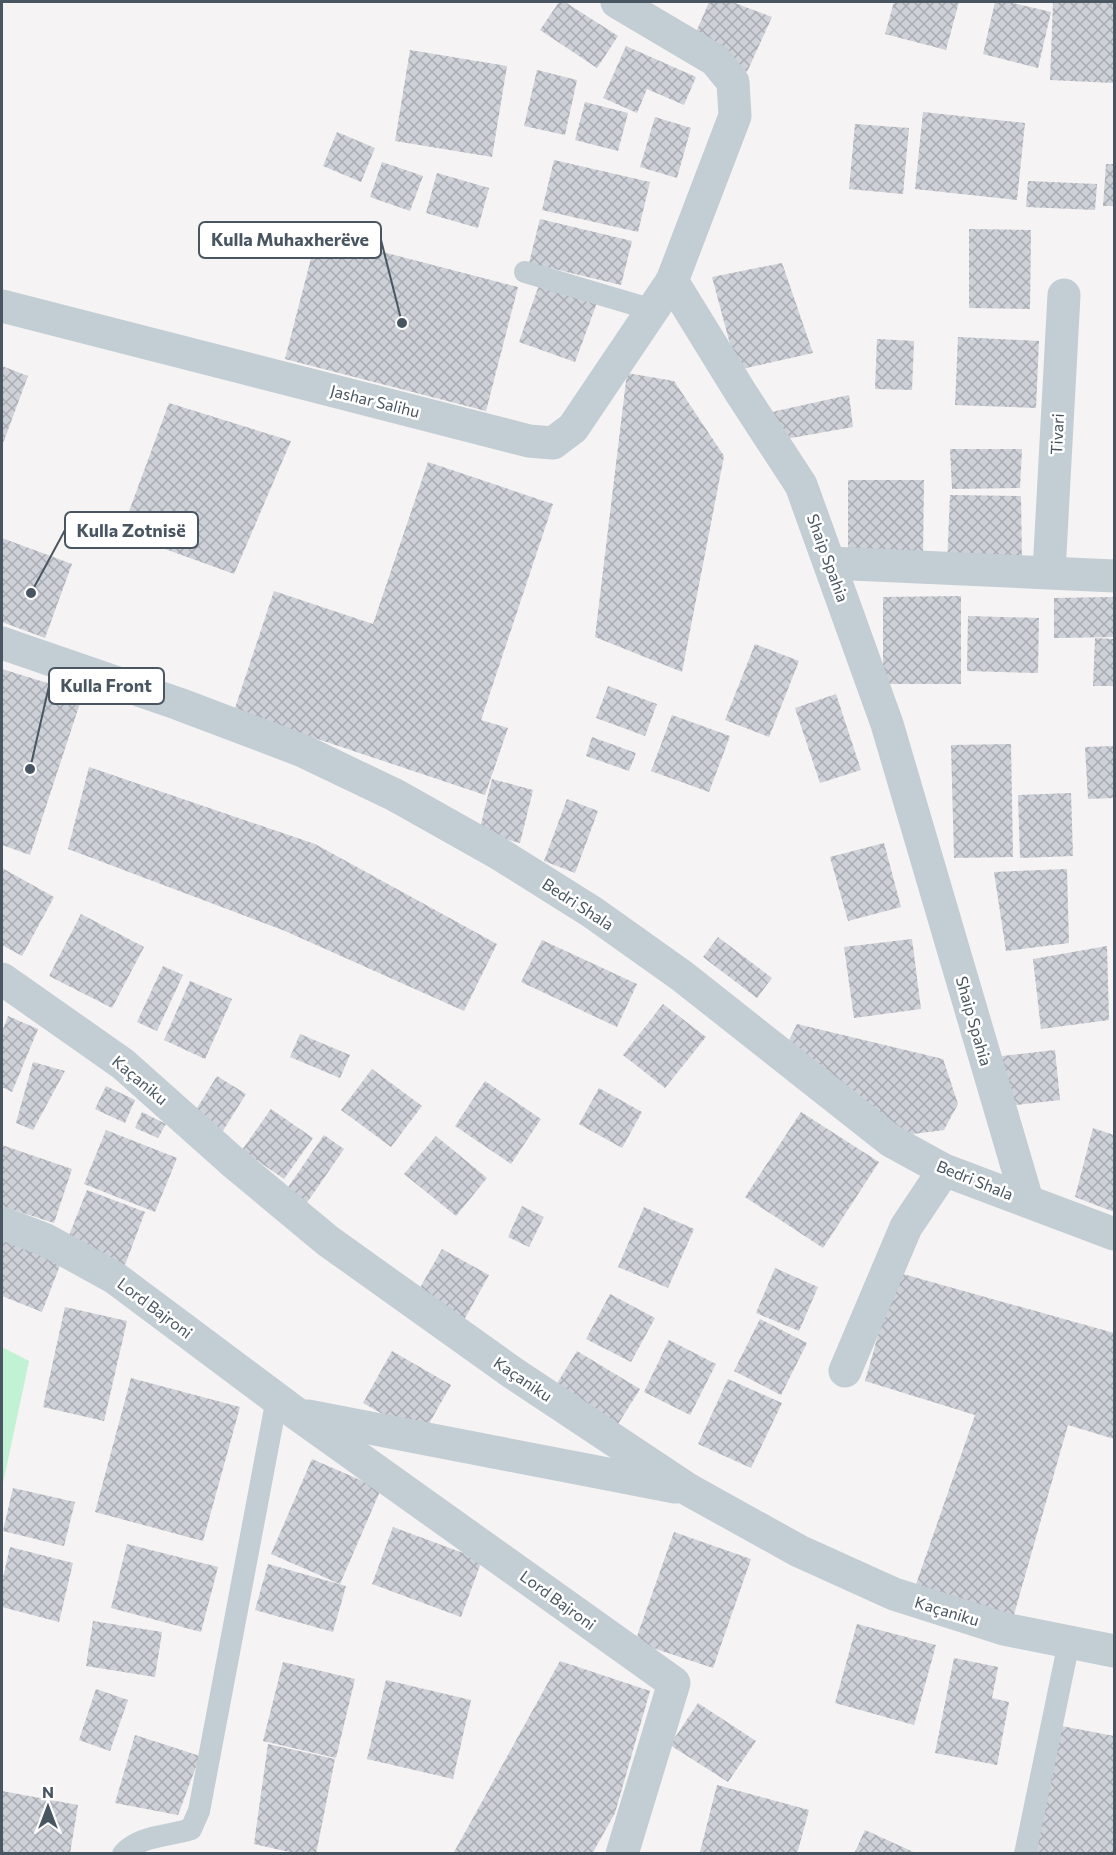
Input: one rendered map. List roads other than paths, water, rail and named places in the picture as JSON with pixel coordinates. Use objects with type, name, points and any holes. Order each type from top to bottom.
[{"type":"street","points":[[617,2],[716,60],[733,82],[735,116],[672,281]]},
{"type":"street","name":"Jashar Salihu","points":[[2,306],[529,441],[553,442],[573,428],[672,281]]},
{"type":"street","name":"Shaip Spahia","points":[[672,281],[801,485],[887,724],[1027,1200]]},
{"type":"street","name":"Tivari","points":[[1049,572],[1064,296]]},
{"type":"street","points":[[830,563],[1114,576]]},
{"type":"street","name":"Bedri Shala","points":[[2,643],[179,704],[303,752],[395,795],[498,853],[592,912],[682,976],[891,1141],[944,1170],[1114,1234]]},
{"type":"street","name":"Kaçaniku","points":[[2,979],[123,1064],[233,1162],[328,1241],[513,1373],[689,1490],[799,1551],[894,1594],[1004,1629],[1114,1651]]},
{"type":"street","points":[[845,1371],[906,1227],[944,1170]]},
{"type":"street","name":"Lord Bajroni","points":[[2,1223],[46,1240],[115,1278],[287,1406],[674,1683],[622,1854]]},
{"type":"street","name":"Lord Bajroni","points":[[287,1406],[689,1490]]},
{"type":"lane","points":[[525,272],[652,310]]},
{"type":"lane","points":[[123,1854],[132,1844],[191,1829],[199,1811],[287,1406]]},
{"type":"lane","points":[[1025,1854],[1069,1642]]},
{"type":"place","name":"Kulla Muhaxherëve","points":[[402,323]]},
{"type":"place","name":"Kulla Zotnisë","points":[[31,593]]},
{"type":"place","name":"Kulla Front","points":[[30,769]]}]
